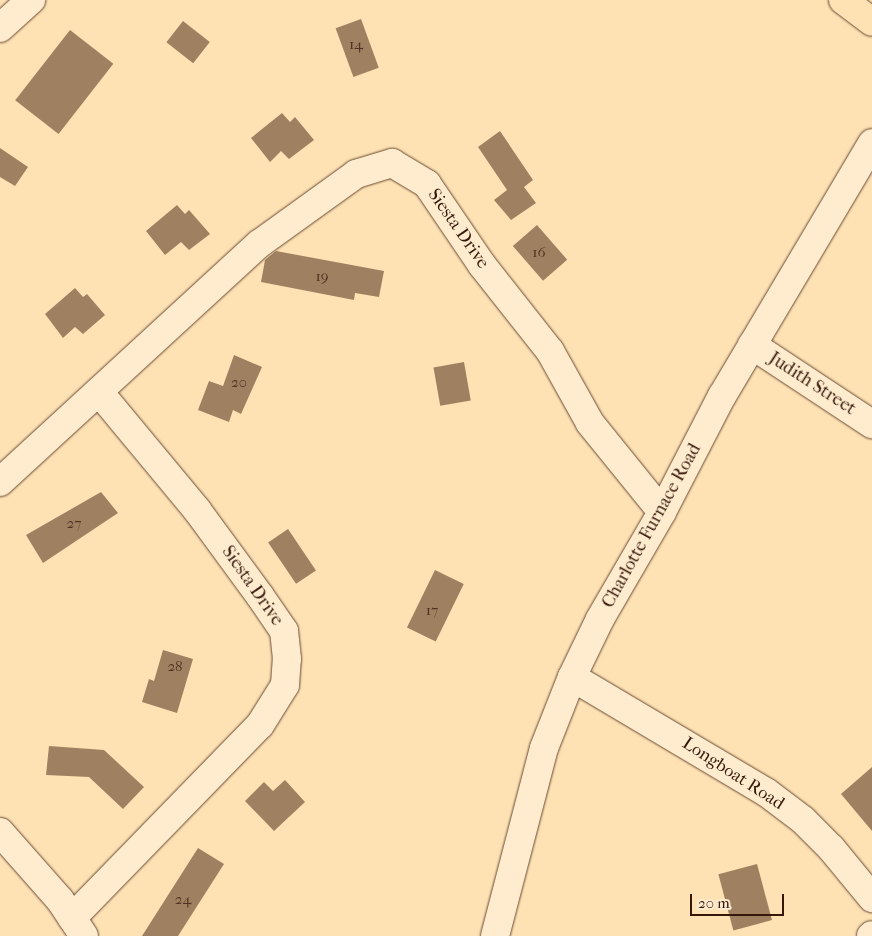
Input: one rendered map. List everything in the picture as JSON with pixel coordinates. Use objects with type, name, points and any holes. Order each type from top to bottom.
[{"type":"highway","points":[[844,0],[871,21]]},
{"type":"street","points":[[0,28],[32,0]]},
{"type":"street","name":"Charlotte Furnace Road","points":[[495,936],[544,748],[572,677],[600,619],[662,512],[752,345],[872,143]]},
{"type":"street","name":"Siesta Drive","points":[[0,482],[100,393],[259,244],[356,174],[392,163],[427,184],[482,265],[550,352],[590,423],[662,512]]},
{"type":"street","name":"Judith Street","points":[[752,345],[872,424]]},
{"type":"street","name":"Siesta Drive","points":[[0,832],[78,927],[260,725],[285,685],[287,659],[284,631],[197,510],[100,393]]},
{"type":"street","name":"Longboat Road","points":[[572,677],[766,792],[817,834],[872,898]]},
{"type":"building","points":[[361,19],[379,68],[353,77],[336,28]]},
{"type":"building","points":[[183,21],[210,42],[193,63],[166,42]]},
{"type":"building","points":[[70,30],[113,64],[59,134],[15,100]]},
{"type":"building","points":[[282,113],[290,122],[295,117],[314,140],[289,159],[281,151],[270,162],[251,138]]},
{"type":"building","points":[[500,131],[533,180],[524,187],[536,203],[511,220],[494,200],[507,190],[478,147]]},
{"type":"building","points":[[0,148],[28,167],[15,186],[0,177]]},
{"type":"building","points":[[177,205],[185,214],[189,210],[210,234],[189,250],[181,242],[165,255],[146,231]]},
{"type":"building","points":[[537,225],[567,260],[543,281],[513,246]]},
{"type":"building","points":[[276,251],[384,271],[379,297],[355,293],[354,300],[261,282],[265,260]]},
{"type":"building","points":[[75,288],[83,297],[87,294],[105,315],[83,334],[75,327],[63,338],[45,314]]},
{"type":"building","points":[[234,355],[262,367],[241,414],[233,410],[229,422],[198,410],[209,381],[223,386]]},
{"type":"building","points":[[464,362],[471,400],[440,406],[433,367]]},
{"type":"building","points":[[101,492],[118,513],[43,563],[26,535]]},
{"type":"building","points":[[288,529],[316,570],[296,584],[268,542]]},
{"type":"building","points":[[435,570],[464,584],[436,642],[407,628]]},
{"type":"building","points":[[163,650],[193,659],[177,713],[142,702],[149,679],[154,681]]},
{"type":"building","points":[[49,746],[104,750],[144,787],[123,809],[89,777],[46,775]]},
{"type":"building","points":[[872,767],[872,831],[841,794]]},
{"type":"building","points":[[285,780],[305,802],[274,831],[245,801],[264,782],[273,791]]},
{"type":"building","points":[[198,848],[224,864],[178,936],[142,936]]},
{"type":"building","points":[[757,864],[772,920],[733,930],[718,874]]}]
